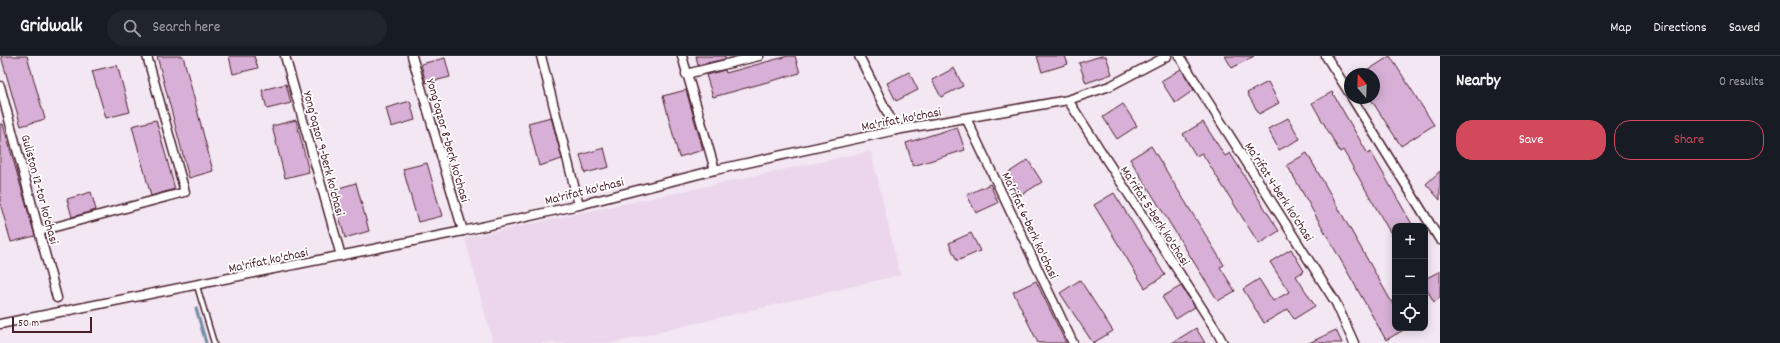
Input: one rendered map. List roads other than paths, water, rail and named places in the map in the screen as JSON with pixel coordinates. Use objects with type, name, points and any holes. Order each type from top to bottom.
[{"type":"street","points":[[40,231],[185,192],[147,56]]},
{"type":"street","name":"Yong‘oqzor 9-berk ko'chasi","points":[[285,56],[341,256]]},
{"type":"street","name":"Yong‘oqzor 8-berk ko'chasi","points":[[412,56],[463,231]]},
{"type":"street","points":[[541,56],[579,205]]},
{"type":"street","points":[[682,56],[686,74],[716,170]]},
{"type":"street","points":[[686,74],[758,56]]},
{"type":"street","points":[[858,56],[896,130]]},
{"type":"street","name":"Ma'rifat ko'chasi","points":[[0,324],[197,286],[463,231],[579,205],[716,170],[896,130],[1068,100],[1110,86],[1167,56]]},
{"type":"street","name":"Ma’rifat 4-berk ko'chasi","points":[[1179,56],[1336,303],[1354,343]]},
{"type":"street","points":[[1326,56],[1344,84]]},
{"type":"street","name":"Guliston 12-tor ko'chasi","points":[[0,86],[57,298]]},
{"type":"street","name":"Ma’rifat 5-berk ko'chasi","points":[[1068,100],[1212,323],[1223,343]]},
{"type":"street","points":[[1356,104],[1440,240]]},
{"type":"street","name":"Ma’rifat 6-berk ko'chasi","points":[[966,118],[1073,343]]},
{"type":"lane","points":[[197,286],[214,343]]},
{"type":"waterway","points":[[196,308],[206,343]]}]
